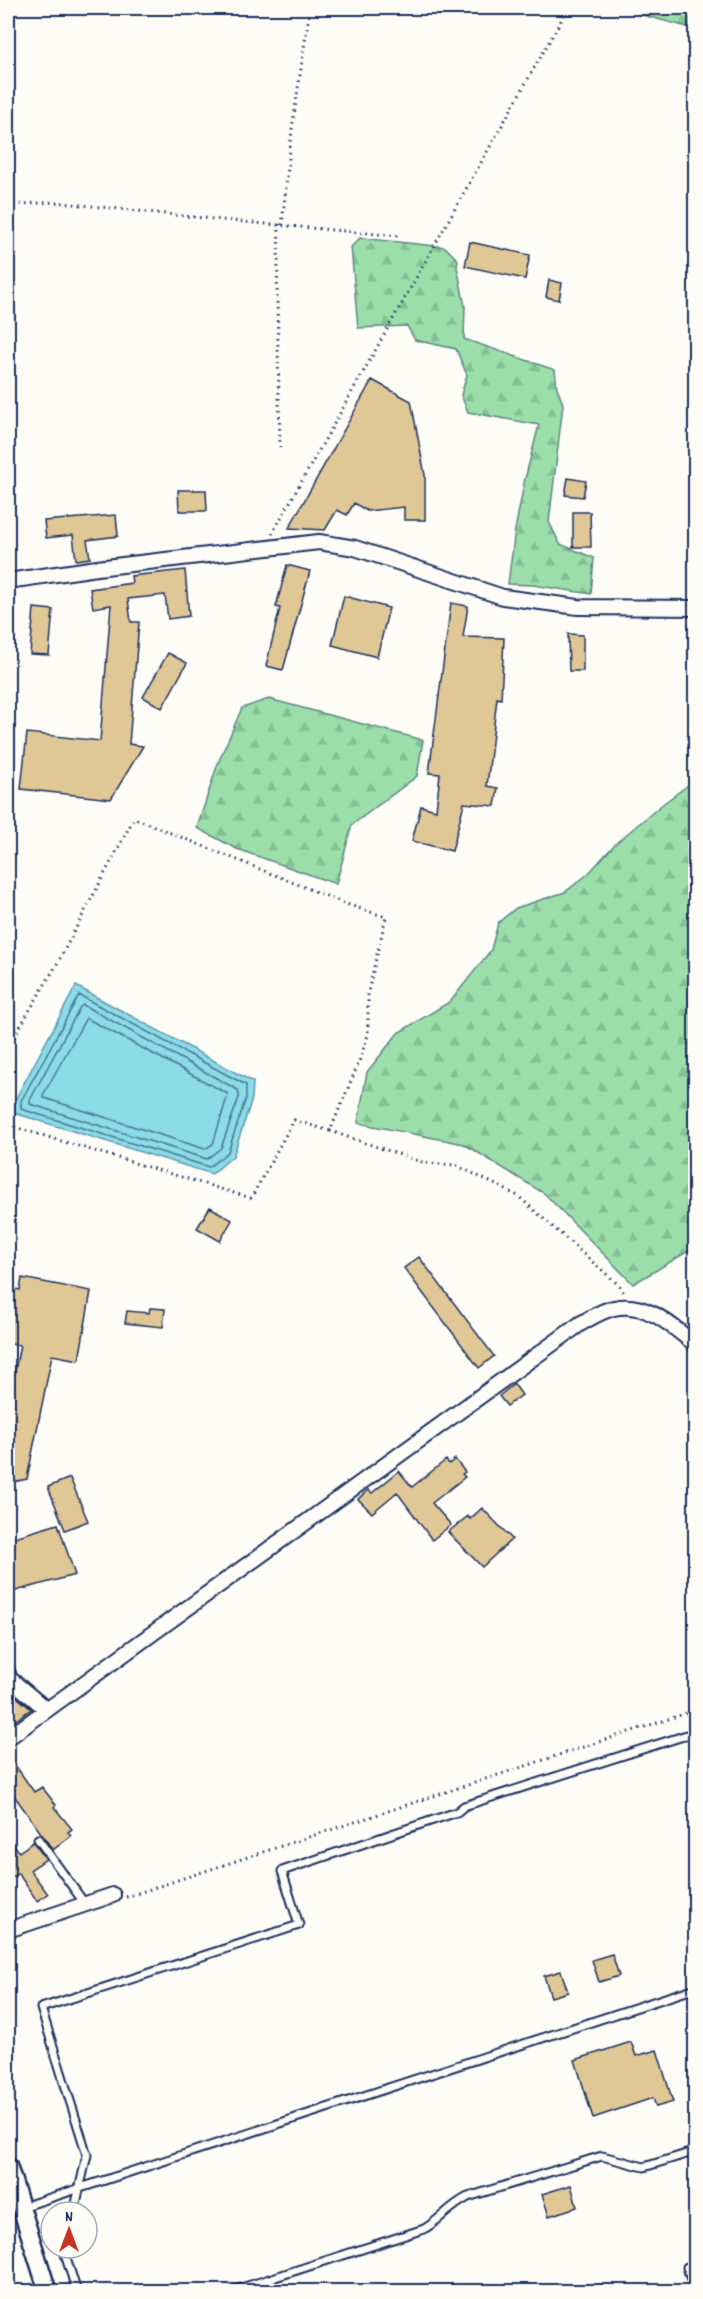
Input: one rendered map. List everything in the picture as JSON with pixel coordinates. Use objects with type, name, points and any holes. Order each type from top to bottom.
[{"type":"street","points":[[8,581],[97,568],[319,542],[355,548],[503,597],[578,607],[696,608]]},
{"type":"street","points":[[8,1738],[580,1324],[614,1308],[629,1307],[660,1317],[696,1346]]},
{"type":"street","points":[[8,1673],[9,1678],[47,1710]]},
{"type":"street","points":[[8,1930],[113,1895]]},
{"type":"street","points":[[8,2166],[48,2292]]},
{"type":"lane","points":[[78,2200],[87,2155],[41,2008],[299,1925],[282,1871],[457,1812],[464,1806],[696,1732]]},
{"type":"lane","points":[[38,1839],[85,1904]]},
{"type":"lane","points":[[21,2208],[696,1988]]},
{"type":"lane","points":[[229,2292],[424,2229],[433,2224],[453,2204],[468,2197],[602,2156],[644,2167],[696,2151]]},
{"type":"lane","points":[[67,2260],[77,2292]]},
{"type":"lane","points":[[687,2267],[695,2292]]},
{"type":"path","points":[[280,447],[277,298],[281,225],[292,129],[310,8]]},
{"type":"path","points":[[263,548],[568,8]]},
{"type":"path","points":[[8,205],[54,202],[400,236]]},
{"type":"path","points":[[8,1047],[57,964],[134,818],[346,904],[386,917],[368,992],[368,1035],[330,1131]]},
{"type":"path","points":[[8,1125],[251,1198],[294,1120],[425,1163],[456,1165],[518,1196],[621,1287],[629,1307]]},
{"type":"path","points":[[113,1895],[125,1897],[696,1710]]},
{"type":"green space","points":[[616,8],[695,8],[695,29]]},
{"type":"green space","points":[[360,238],[445,247],[458,260],[457,267],[465,306],[464,339],[555,370],[557,388],[563,404],[549,522],[560,544],[594,558],[591,594],[533,585],[508,584],[515,530],[539,425],[468,412],[461,395],[467,375],[456,349],[415,340],[407,326],[358,328],[351,247]]},
{"type":"green space","points":[[269,699],[423,740],[417,776],[352,825],[336,884],[237,849],[197,828],[218,763],[242,708]]},
{"type":"green space","points":[[695,780],[695,1244],[687,1252],[633,1284],[545,1194],[464,1144],[358,1123],[367,1072],[398,1033],[451,1001],[491,950],[498,923],[516,908],[565,892],[588,874],[616,843]]},
{"type":"water","points":[[76,986],[253,1082],[252,1099],[233,1156],[212,1174],[14,1113],[15,1100]]},
{"type":"building","points":[[470,242],[530,255],[525,279],[465,266]]},
{"type":"building","points":[[549,280],[562,283],[559,300],[546,297]]},
{"type":"building","points":[[372,380],[411,401],[425,475],[425,520],[404,520],[404,507],[367,511],[354,503],[347,515],[337,510],[325,530],[289,528]]},
{"type":"building","points":[[568,478],[586,481],[583,497],[565,495]]},
{"type":"building","points":[[178,490],[206,490],[207,511],[179,511]]},
{"type":"building","points":[[573,512],[590,512],[591,547],[573,547]]},
{"type":"building","points":[[116,515],[118,536],[87,540],[90,558],[76,560],[73,535],[46,538],[44,521]]},
{"type":"building","points":[[287,565],[310,571],[283,670],[266,666],[280,608],[276,607]]},
{"type":"building","points":[[185,570],[189,616],[168,619],[165,595],[128,599],[131,622],[139,622],[129,744],[143,746],[111,799],[21,789],[27,733],[100,741],[111,605],[93,608],[90,589],[132,583],[131,576]]},
{"type":"building","points":[[344,596],[389,608],[377,657],[332,645]]},
{"type":"building","points":[[451,603],[468,606],[463,637],[504,638],[501,699],[497,698],[487,786],[498,788],[495,806],[464,803],[452,851],[412,841],[421,806],[436,810],[440,774],[429,773]]},
{"type":"building","points":[[34,608],[53,610],[49,655],[30,654]]},
{"type":"building","points":[[568,634],[583,635],[583,671],[569,671]]},
{"type":"building","points":[[168,653],[187,663],[162,708],[143,697]]},
{"type":"building","points":[[210,1207],[232,1220],[220,1241],[197,1228]]},
{"type":"building","points":[[419,1257],[494,1356],[479,1368],[404,1268]]},
{"type":"building","points":[[22,1278],[91,1291],[79,1360],[52,1355],[27,1479],[8,1483],[8,1408],[20,1345],[8,1344],[8,1288],[20,1290]]},
{"type":"building","points":[[150,1308],[165,1309],[163,1327],[125,1323],[127,1311],[149,1313]]},
{"type":"building","points":[[514,1384],[522,1395],[507,1406],[499,1396]]},
{"type":"building","points":[[455,1459],[465,1472],[462,1474],[465,1477],[432,1503],[451,1525],[432,1540],[397,1492],[372,1513],[358,1499],[368,1490],[372,1493],[399,1471],[412,1487],[446,1460],[449,1464]]},
{"type":"building","points":[[70,1478],[88,1521],[65,1530],[48,1487]]},
{"type":"building","points":[[482,1508],[512,1539],[482,1567],[448,1532],[468,1516],[470,1519]]},
{"type":"building","points":[[58,1524],[75,1575],[8,1593],[8,1539]]},
{"type":"building","points":[[12,1693],[31,1709],[8,1726],[8,1696]]},
{"type":"building","points":[[8,1755],[34,1792],[42,1787],[56,1805],[54,1807],[72,1829],[68,1832],[71,1836],[53,1850],[8,1787]]},
{"type":"building","points":[[8,1835],[19,1852],[33,1842],[46,1859],[30,1870],[48,1894],[37,1901],[18,1873],[8,1880]]},
{"type":"building","points":[[612,1954],[619,1976],[599,1982],[592,1960]]},
{"type":"building","points":[[561,1971],[568,1992],[551,1997],[544,1976]]},
{"type":"building","points":[[631,2042],[636,2056],[657,2050],[673,2102],[656,2107],[653,2098],[593,2118],[575,2060]]},
{"type":"building","points":[[571,2185],[577,2207],[549,2216],[542,2194]]}]
